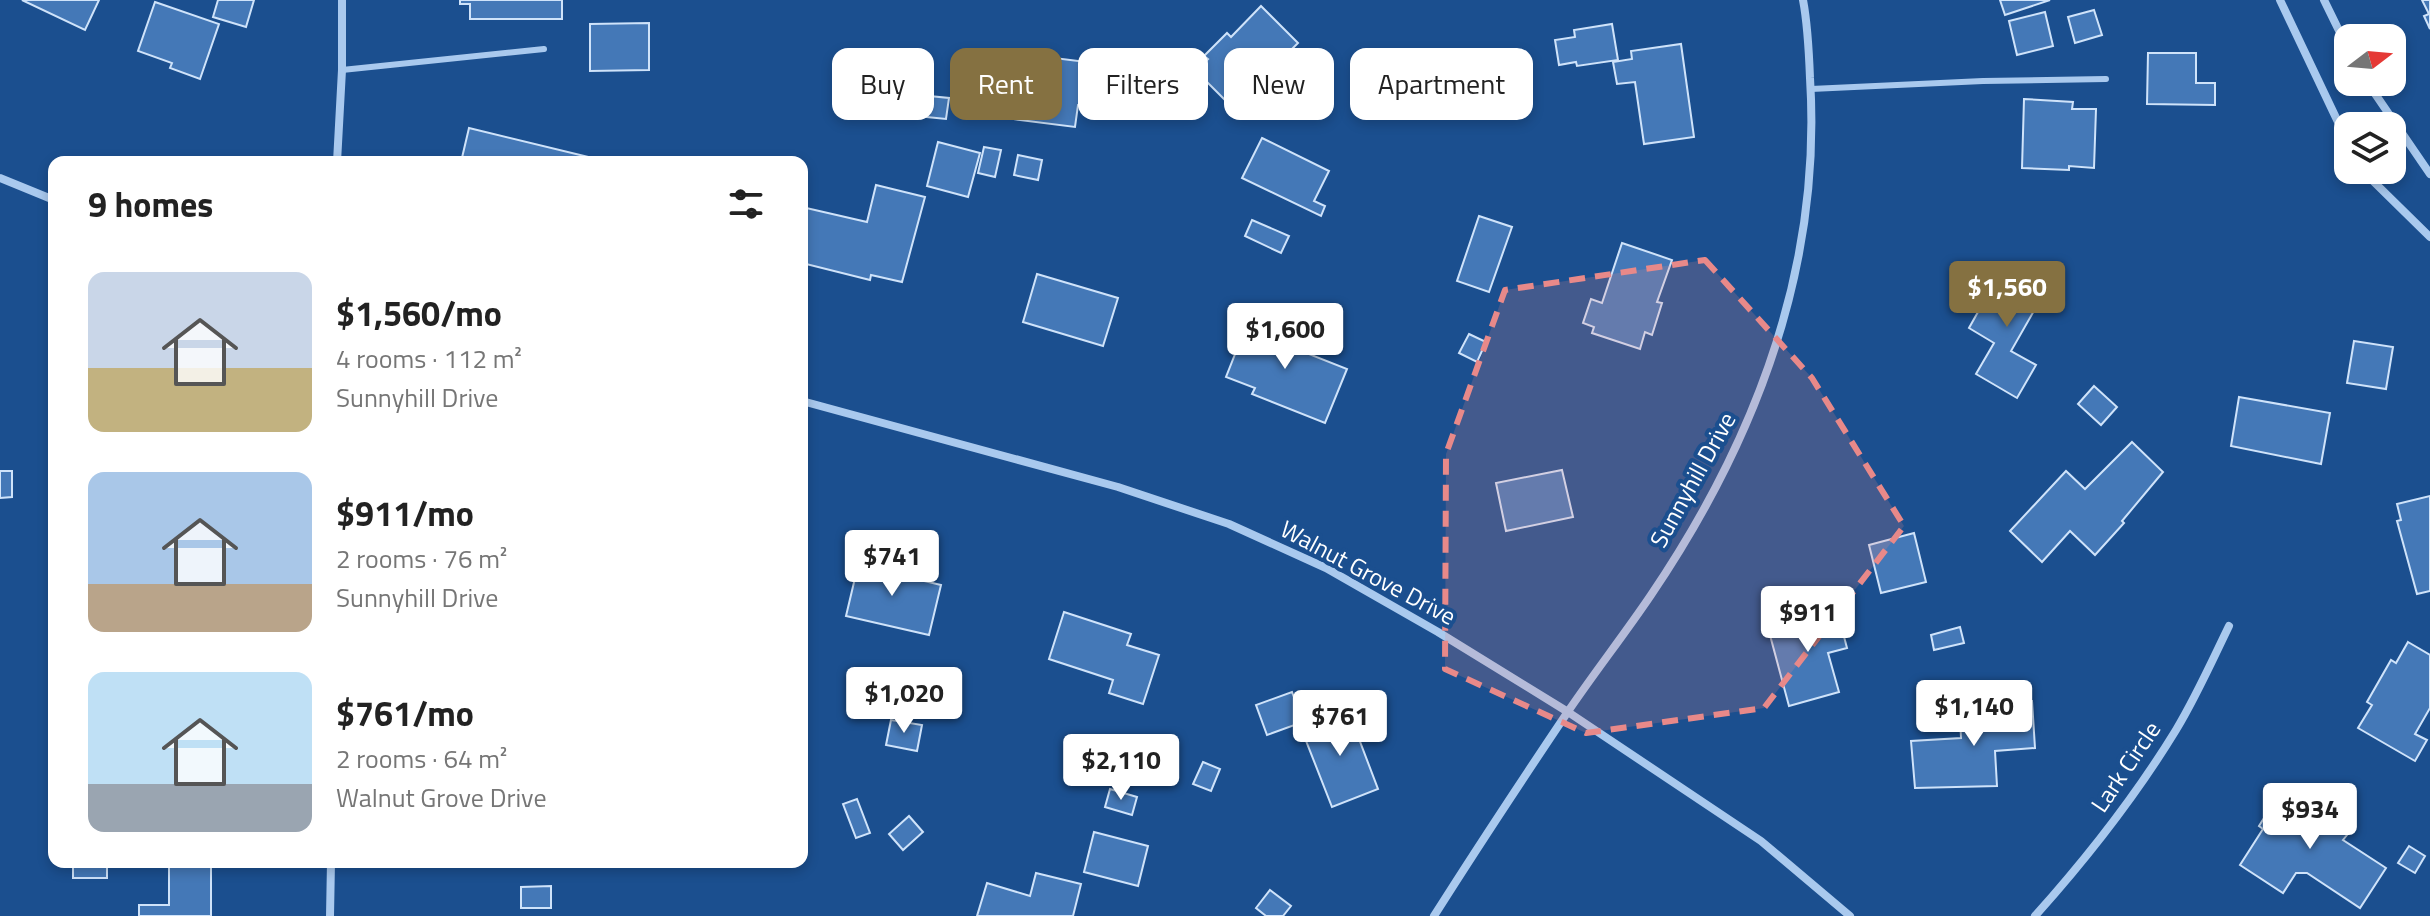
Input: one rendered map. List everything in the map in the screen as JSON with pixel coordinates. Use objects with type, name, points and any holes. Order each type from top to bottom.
[{"type":"street","points":[[337,156],[342,0]]},
{"type":"street","name":"Sunnyhill Drive","points":[[1434,916],[1568,712],[1653,593],[1706,506],[1753,414],[1779,344],[1799,264],[1810,182],[1811,89],[1803,0]]},
{"type":"street","points":[[2280,0],[2334,114]]},
{"type":"street","points":[[2324,0],[2336,24]]},
{"type":"street","points":[[2377,96],[2430,174]]},
{"type":"street","points":[[0,178],[48,198]]},
{"type":"street","points":[[2376,184],[2430,237]]},
{"type":"street","name":"Walnut Grove Drive","points":[[808,403],[1118,487],[1229,524],[1326,568],[1568,712],[1761,841],[1850,916]]},
{"type":"street","name":"Lark Circle","points":[[2035,916],[2080,867],[2137,792],[2178,728],[2229,626]]},
{"type":"street","points":[[330,916],[331,868]]},
{"type":"lane","points":[[342,70],[544,49]]},
{"type":"lane","points":[[1811,89],[2106,79]]},
{"type":"highlighted area","points":[[1705,260],[1812,378],[1904,526],[1764,708],[1586,733],[1445,669],[1446,454],[1505,290]]},
{"type":"building","points":[[22,0],[99,0],[85,30]]},
{"type":"building","points":[[218,0],[254,0],[246,27],[213,17]]},
{"type":"building","points":[[460,0],[562,0],[562,19],[470,19],[470,4],[460,4]]},
{"type":"building","points":[[2000,0],[2050,0],[2005,15]]},
{"type":"building","points":[[2422,0],[2430,0],[2430,29],[2424,16],[2429,14]]},
{"type":"building","points":[[155,2],[219,24],[200,79],[170,68],[172,63],[138,51]]},
{"type":"building","points":[[1261,6],[1298,43],[1293,48],[1224,48],[1224,99],[1208,83],[1208,52],[1227,33],[1231,37]]},
{"type":"building","points":[[2094,10],[2102,35],[2075,43],[2068,17]]},
{"type":"building","points":[[2045,12],[2053,46],[2017,55],[2009,21]]},
{"type":"building","points":[[649,23],[649,70],[590,71],[590,24]]},
{"type":"building","points":[[1612,24],[1618,60],[1577,66],[1576,62],[1559,65],[1555,40],[1575,37],[1574,30]]},
{"type":"building","points":[[1681,44],[1694,137],[1644,144],[1635,82],[1617,84],[1613,62],[1632,59],[1631,51]]},
{"type":"building","points":[[2148,53],[2196,53],[2196,83],[2215,83],[2215,105],[2147,104]]},
{"type":"building","points":[[1062,59],[1078,61],[1075,127],[1021,120],[1062,120]]},
{"type":"building","points":[[934,96],[949,98],[946,119],[934,118]]},
{"type":"building","points":[[2024,99],[2073,102],[2072,109],[2096,109],[2094,168],[2022,168]]},
{"type":"building","points":[[469,128],[584,156],[462,156]]},
{"type":"building","points":[[1262,138],[1329,171],[1314,201],[1325,206],[1321,216],[1242,178]]},
{"type":"building","points":[[938,142],[980,153],[968,197],[927,186]]},
{"type":"building","points":[[984,147],[1001,150],[995,177],[978,173]]},
{"type":"building","points":[[1018,155],[1042,160],[1038,180],[1014,175]]},
{"type":"building","points":[[876,185],[925,197],[902,282],[871,275],[870,280],[808,264],[808,208],[867,222]]},
{"type":"building","points":[[1479,216],[1512,227],[1489,292],[1457,281]]},
{"type":"building","points":[[1252,220],[1289,236],[1281,253],[1245,236]]},
{"type":"building","points":[[1622,243],[1672,260],[1657,302],[1662,303],[1652,335],[1645,332],[1640,349],[1592,333],[1594,327],[1583,323],[1591,299],[1602,303]]},
{"type":"building","points":[[2005,264],[2047,288],[2011,351],[2036,365],[2017,398],[1976,374],[1994,343],[1969,328]]},
{"type":"building","points":[[1037,274],[1118,298],[1103,346],[1023,322]]},
{"type":"building","points":[[1251,314],[1292,330],[1286,345],[1347,369],[1325,423],[1252,394],[1255,388],[1226,377]]},
{"type":"building","points":[[1469,334],[1486,342],[1477,362],[1459,353]]},
{"type":"building","points":[[2354,341],[2393,347],[2386,389],[2347,383]]},
{"type":"building","points":[[2094,386],[2117,407],[2101,425],[2078,404]]},
{"type":"building","points":[[2239,397],[2330,413],[2321,464],[2231,446]]},
{"type":"building","points":[[2132,442],[2163,472],[2095,555],[2070,531],[2042,562],[2010,531],[2066,471],[2085,489]]},
{"type":"building","points":[[1562,470],[1573,517],[1506,531],[1496,483]]},
{"type":"building","points":[[0,471],[12,471],[12,497],[0,498]]},
{"type":"building","points":[[2430,496],[2430,591],[2417,594],[2397,521],[2401,520],[2397,504]]},
{"type":"building","points":[[1914,533],[1926,582],[1881,593],[1869,545]]},
{"type":"building","points":[[860,557],[902,566],[899,575],[941,585],[929,635],[846,616]]},
{"type":"building","points":[[1836,606],[1847,648],[1828,653],[1839,692],[1789,706],[1767,624]]},
{"type":"building","points":[[1064,612],[1131,634],[1127,645],[1159,655],[1143,704],[1109,693],[1113,680],[1049,659]]},
{"type":"building","points":[[1960,627],[1964,643],[1934,650],[1931,635]]},
{"type":"building","points":[[2408,642],[2430,655],[2430,708],[2415,734],[2427,740],[2415,761],[2358,728],[2372,705],[2367,702],[2391,660],[2396,663]]},
{"type":"building","points":[[1292,692],[1303,722],[1267,735],[1256,705]]},
{"type":"building","points":[[2032,701],[2035,748],[1995,751],[1997,786],[1915,788],[1911,741],[1961,738],[1960,716],[1990,714],[1990,704]]},
{"type":"building","points":[[1348,710],[1378,789],[1332,807],[1301,728]]},
{"type":"building","points":[[891,720],[922,725],[917,751],[886,745]]},
{"type":"building","points":[[1203,762],[1220,769],[1211,791],[1193,784]]},
{"type":"building","points":[[2290,787],[2332,815],[2334,826],[2347,835],[2343,840],[2386,868],[2360,908],[2307,873],[2296,873],[2283,893],[2240,865],[2263,829],[2259,826],[2276,799],[2280,802]]},
{"type":"building","points":[[1110,789],[1137,797],[1132,815],[1105,807]]},
{"type":"building","points":[[857,799],[870,833],[856,838],[843,804]]},
{"type":"building","points":[[909,816],[923,832],[903,850],[889,834]]},
{"type":"building","points":[[1094,832],[1148,846],[1138,886],[1084,872]]},
{"type":"building","points":[[2409,846],[2425,856],[2415,873],[2398,863]]},
{"type":"building","points":[[73,868],[107,868],[107,878],[73,878]]},
{"type":"building","points":[[169,868],[211,868],[211,916],[139,916],[139,905],[169,905]]},
{"type":"building","points":[[1036,873],[1081,884],[1073,916],[977,916],[987,883],[1030,896]]},
{"type":"building","points":[[551,886],[551,908],[521,908],[521,887]]},
{"type":"building","points":[[1270,890],[1291,906],[1283,916],[1266,916],[1256,908]]}]
